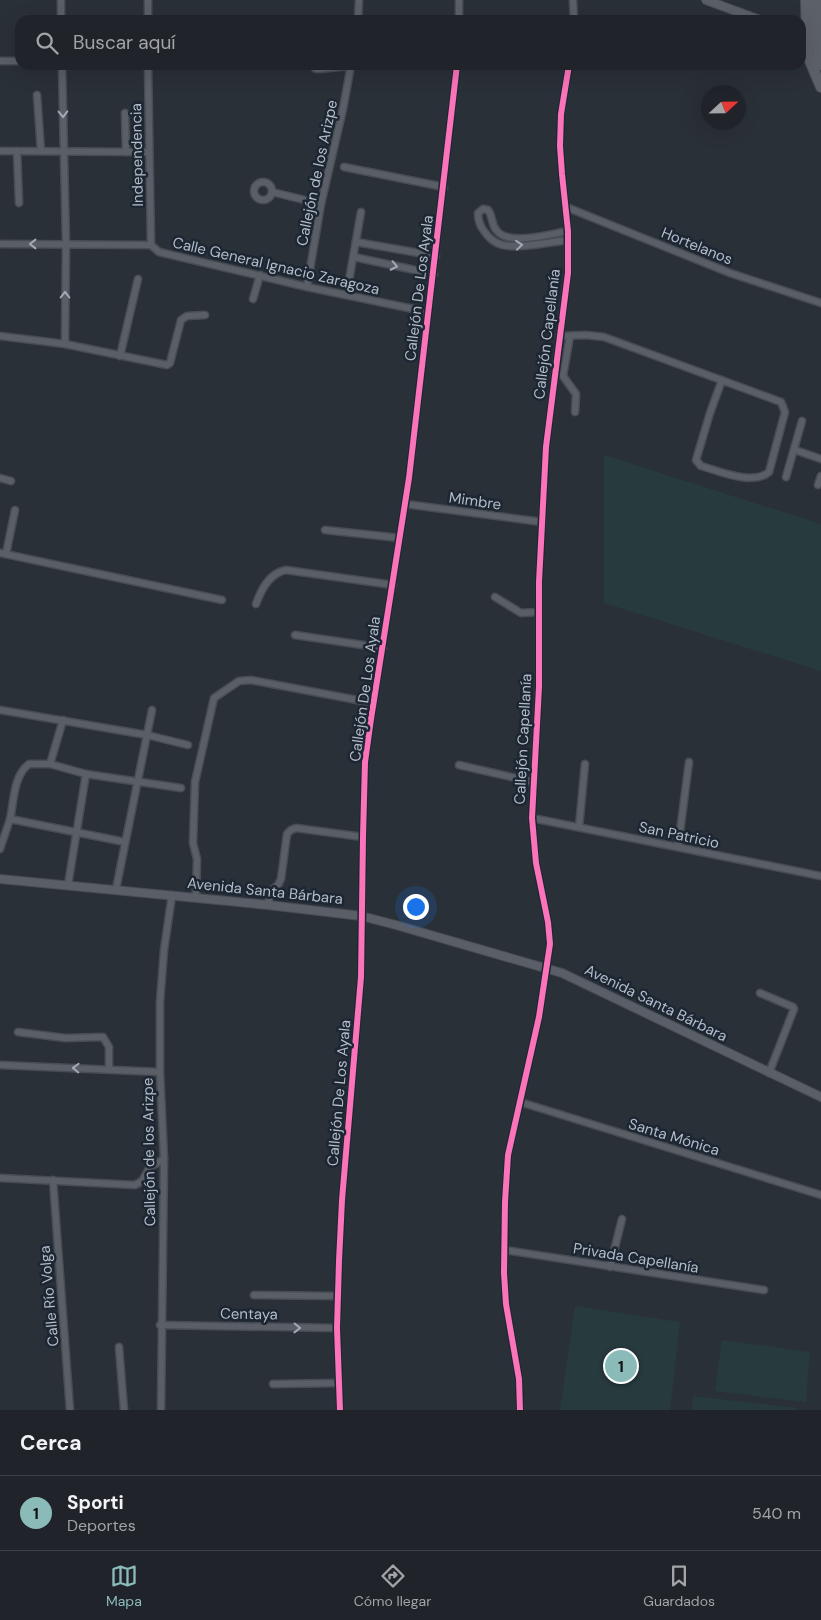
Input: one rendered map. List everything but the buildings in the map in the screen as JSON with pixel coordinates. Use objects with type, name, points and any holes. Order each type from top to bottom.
[{"type":"main road","points":[[806,0],[811,39],[821,65]]},
{"type":"main road","points":[[816,0],[810,61],[821,87]]},
{"type":"street","points":[[61,0],[61,15]]},
{"type":"street","points":[[148,0],[148,15]]},
{"type":"street","points":[[358,15],[360,0]]},
{"type":"street","points":[[459,15],[460,0]]},
{"type":"street","points":[[572,0],[574,15]]},
{"type":"street","points":[[706,0],[746,15]]},
{"type":"street","points":[[0,61],[15,61]]},
{"type":"street","points":[[62,70],[66,244],[65,344]]},
{"type":"street","name":"Independencia","points":[[148,70],[151,245]]},
{"type":"street","name":"Callejón de los Arizpe","points":[[307,287],[321,204],[350,70]]},
{"type":"street","name":"Callejón De Los Ayala","points":[[340,1410],[337,1328],[338,1296],[342,1200],[361,986],[365,762],[405,504],[434,274],[456,70]]},
{"type":"street","name":"Callejón Capellanía","points":[[520,1410],[519,1379],[506,1304],[505,1202],[508,1155],[539,1017],[547,969],[550,934],[536,863],[532,818],[539,687],[539,612],[546,447],[568,273],[568,231],[561,166],[561,114],[568,70]]},
{"type":"street","points":[[37,95],[41,151]]},
{"type":"street","points":[[125,113],[126,152]]},
{"type":"street","points":[[0,151],[149,152]]},
{"type":"street","points":[[17,151],[19,203]]},
{"type":"street","points":[[344,167],[444,188]]},
{"type":"street","points":[[272,192],[321,204]]},
{"type":"street","name":"Hortelanos","points":[[566,207],[730,273],[821,303]]},
{"type":"street","points":[[568,231],[545,239],[509,246],[498,244],[485,232],[478,218],[478,213],[483,209],[488,210],[494,227],[505,238],[521,238],[545,239],[568,240]]},
{"type":"street","points":[[348,286],[360,212]]},
{"type":"street","points":[[356,242],[436,256]]},
{"type":"street","name":"Calle General Ignacio Zaragoza","points":[[0,244],[151,245],[160,252],[307,287],[428,312]]},
{"type":"street","points":[[354,257],[434,274]]},
{"type":"street","points":[[253,299],[260,275]]},
{"type":"street","points":[[120,356],[138,279]]},
{"type":"street","points":[[0,336],[65,344],[168,365],[181,320],[187,316],[205,315]]},
{"type":"street","points":[[559,336],[604,337],[722,380],[781,402],[784,405],[785,412],[769,472],[762,476],[742,478],[701,466],[696,460],[722,380]]},
{"type":"street","points":[[570,336],[563,376],[576,394],[575,412]]},
{"type":"street","points":[[786,477],[802,421]]},
{"type":"street","points":[[794,450],[821,459]]},
{"type":"street","points":[[818,486],[821,476]]},
{"type":"street","points":[[0,478],[11,481]]},
{"type":"street","name":"Mimbre","points":[[405,504],[542,522]]},
{"type":"street","points":[[15,510],[3,553],[222,600]]},
{"type":"street","points":[[325,530],[400,538]]},
{"type":"street","points":[[256,604],[266,583],[280,572],[286,570],[393,585]]},
{"type":"street","points":[[494,597],[521,613],[539,612]]},
{"type":"street","points":[[295,635],[383,648]]},
{"type":"street","points":[[196,896],[197,859],[193,843],[195,782],[214,698],[239,681],[251,680],[373,703]]},
{"type":"street","points":[[0,710],[147,735],[188,745]]},
{"type":"street","points":[[116,889],[152,710]]},
{"type":"street","points":[[50,764],[63,720]]},
{"type":"street","points":[[678,846],[689,762]]},
{"type":"street","points":[[0,849],[23,770],[29,764],[50,764],[86,774],[181,788]]},
{"type":"street","points":[[579,827],[585,764]]},
{"type":"street","points":[[459,765],[533,782]]},
{"type":"street","points":[[68,885],[86,774]]},
{"type":"street","name":"San Patricio","points":[[532,818],[821,876]]},
{"type":"street","points":[[10,819],[125,842]]},
{"type":"street","points":[[268,905],[270,892],[278,885],[281,879],[287,834],[291,830],[296,828],[363,837]]},
{"type":"street","name":"Avenida Santa Bárbara","points":[[0,878],[196,896],[361,916],[396,924],[562,973],[821,1097]]},
{"type":"street","name":"Callejón de los Arizpe","points":[[161,1410],[160,1325],[164,1159],[160,1072],[162,971],[172,895]]},
{"type":"street","points":[[760,993],[794,1007],[769,1073]]},
{"type":"street","points":[[18,1032],[59,1038],[103,1037],[109,1047],[109,1070]]},
{"type":"street","points":[[0,1065],[160,1072]]},
{"type":"street","name":"Santa Mónica","points":[[520,1102],[821,1196]]},
{"type":"street","points":[[0,1178],[135,1185],[142,1180],[150,1167],[164,1159]]},
{"type":"street","name":"Calle Río Volga","points":[[53,1180],[70,1410]]},
{"type":"street","points":[[610,1266],[622,1218]]},
{"type":"street","name":"Privada Capellanía","points":[[505,1250],[764,1290]]},
{"type":"street","points":[[254,1295],[338,1296]]},
{"type":"street","name":"Centaya","points":[[160,1325],[337,1328]]},
{"type":"street","points":[[118,1347],[124,1410]]},
{"type":"street","points":[[273,1384],[340,1383]]},
{"type":"green space","points":[[604,455],[821,524],[821,671],[604,603]]},
{"type":"green space","points":[[575,1306],[680,1322],[670,1410],[560,1410]]},
{"type":"green space","points":[[722,1340],[810,1352],[806,1402],[715,1391]]},
{"type":"green space","points":[[693,1396],[797,1408],[797,1410],[692,1410]]},
{"type":"cycle path","points":[[340,1410],[337,1328],[339,1261],[342,1200],[361,977],[365,762],[409,478],[456,70]]},
{"type":"cycle path","points":[[520,1410],[519,1379],[506,1304],[504,1273],[505,1202],[508,1155],[539,1017],[550,944],[548,922],[536,863],[532,818],[539,687],[539,582],[546,447],[568,273],[568,231],[560,146],[561,114],[568,70]]},
{"type":"place","name":"Sporti","points":[[621,1366]]}]
